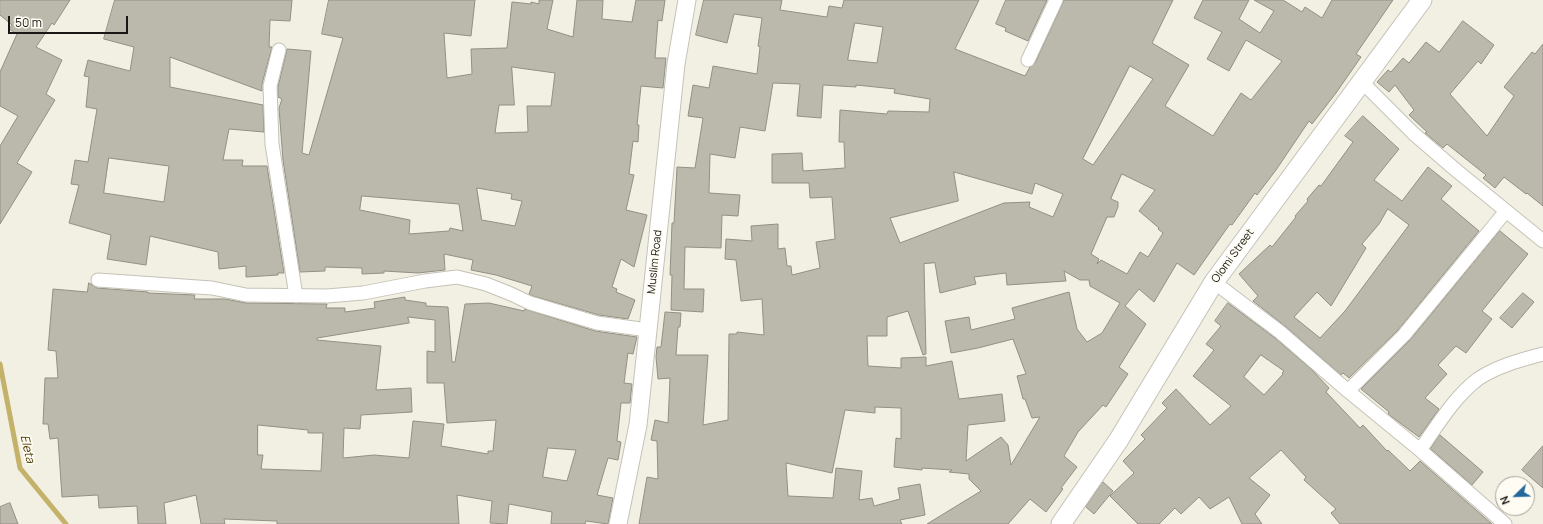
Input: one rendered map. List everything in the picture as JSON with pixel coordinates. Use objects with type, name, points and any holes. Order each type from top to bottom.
[{"type":"main road","name":"Olomi Street","points":[[1061,524],[1118,441],[1214,282],[1422,0]]},
{"type":"street","name":"Muslim Road","points":[[618,524],[638,425],[676,64],[687,0]]},
{"type":"street","points":[[1028,60],[1056,0]]},
{"type":"street","points":[[279,50],[270,86],[272,144],[296,296]]},
{"type":"street","points":[[1362,82],[1414,134],[1543,241]]},
{"type":"street","points":[[1348,391],[1404,335],[1506,211]]},
{"type":"street","points":[[98,280],[212,288],[246,295],[327,296],[363,293],[418,282],[457,277],[486,284],[530,303],[597,323],[648,330]]},
{"type":"street","points":[[1214,282],[1280,332],[1348,391],[1420,450],[1504,524]]},
{"type":"street","points":[[1420,450],[1465,390],[1479,378],[1507,364],[1543,354]]},
{"type":"building","points":[[0,0],[70,0],[54,25],[52,23],[36,47],[62,60],[46,94],[55,100],[17,163],[32,172],[0,224],[0,146],[18,116],[0,106],[0,72],[17,34],[9,29],[12,25],[0,15]]},
{"type":"building","points":[[115,0],[292,0],[290,21],[270,20],[269,47],[272,47],[262,84],[262,91],[170,57],[170,87],[263,105],[264,132],[229,129],[223,160],[243,160],[242,166],[267,166],[284,273],[278,273],[278,275],[246,277],[246,266],[219,269],[218,252],[150,236],[146,265],[107,259],[111,235],[69,223],[79,185],[71,184],[75,160],[88,162],[97,109],[86,107],[89,77],[84,76],[88,60],[130,71],[134,47],[104,39]],"holes":[[[109,158],[169,166],[164,202],[104,193]]]},
{"type":"building","points":[[329,0],[475,0],[471,36],[444,33],[447,78],[472,74],[471,49],[507,48],[512,2],[531,4],[531,2],[539,4],[539,0],[553,0],[547,29],[573,37],[577,0],[603,0],[602,19],[632,22],[636,0],[665,0],[662,21],[658,20],[655,58],[666,58],[663,88],[641,86],[637,125],[639,125],[638,142],[633,141],[629,174],[634,175],[626,210],[647,215],[634,267],[621,259],[612,287],[617,289],[616,292],[635,300],[628,319],[599,315],[533,296],[529,294],[532,286],[496,275],[471,270],[473,260],[444,254],[445,270],[418,273],[384,271],[384,273],[362,274],[362,268],[325,267],[325,271],[300,272],[283,160],[279,108],[282,99],[278,97],[278,87],[287,49],[311,51],[302,153],[309,155],[343,38],[322,34]],"holes":[[[512,67],[555,73],[551,106],[527,106],[528,132],[495,133],[499,105],[514,105]],[[477,188],[512,194],[511,199],[522,201],[515,226],[482,220]],[[362,196],[459,204],[463,231],[450,228],[449,231],[409,234],[410,220],[360,210]]]},
{"type":"building","points":[[704,0],[782,0],[780,10],[827,17],[829,6],[842,8],[844,0],[979,0],[955,49],[1025,76],[1030,67],[1035,63],[1064,0],[1173,0],[1152,43],[1189,65],[1165,106],[1213,136],[1241,93],[1251,100],[1282,61],[1246,40],[1229,71],[1207,59],[1222,32],[1194,18],[1203,0],[1249,0],[1239,19],[1260,33],[1274,11],[1254,0],[1283,0],[1302,12],[1305,7],[1322,18],[1332,0],[1393,0],[1356,54],[1361,57],[1336,93],[1312,124],[1309,121],[1276,170],[1257,195],[1255,193],[1232,225],[1230,224],[1194,275],[1177,263],[1154,302],[1139,289],[1125,306],[1146,324],[1119,367],[1128,374],[1106,407],[1103,405],[1078,432],[1064,456],[1077,467],[1061,488],[1063,489],[1046,512],[1030,499],[1008,524],[927,524],[981,491],[969,479],[969,474],[949,472],[952,470],[922,468],[922,470],[894,467],[896,438],[901,439],[901,408],[875,407],[875,413],[845,410],[832,473],[786,463],[788,496],[833,498],[836,468],[862,471],[859,500],[872,498],[874,506],[900,499],[898,488],[920,484],[925,515],[900,520],[902,524],[639,524],[647,477],[658,479],[657,441],[651,440],[655,420],[668,423],[670,378],[658,379],[656,357],[657,347],[661,347],[665,312],[681,313],[680,327],[678,327],[676,355],[708,355],[703,425],[728,420],[729,334],[737,334],[737,332],[764,335],[762,299],[741,301],[736,260],[725,259],[726,239],[752,241],[751,226],[778,224],[778,249],[785,248],[787,266],[791,266],[792,275],[820,268],[816,242],[835,239],[832,197],[810,198],[809,183],[772,183],[772,154],[802,153],[803,171],[845,168],[844,142],[839,142],[840,110],[887,114],[888,111],[929,112],[930,99],[894,93],[895,89],[856,85],[856,87],[823,85],[821,118],[797,116],[800,84],[773,83],[765,131],[740,127],[735,158],[710,154],[709,193],[740,195],[738,216],[722,215],[721,248],[685,247],[684,289],[704,289],[703,312],[671,310],[672,275],[670,275],[672,223],[674,223],[677,167],[695,168],[703,118],[688,116],[693,85],[709,88],[713,66],[757,74],[760,47],[758,46],[762,18],[734,14],[727,43],[696,35]],"holes":[[[855,23],[883,27],[877,63],[848,60]],[[1130,66],[1153,79],[1093,165],[1083,159]],[[954,172],[1032,194],[1035,183],[1063,194],[1053,217],[1029,207],[1030,202],[1004,203],[900,243],[890,218],[958,201]],[[1122,174],[1155,190],[1139,211],[1163,233],[1148,257],[1140,252],[1127,274],[1101,260],[1097,264],[1099,259],[1091,254],[1107,217],[1114,217],[1118,207],[1118,202],[1111,199]],[[935,263],[940,293],[976,284],[974,277],[1006,273],[1007,285],[1066,281],[1064,271],[1080,280],[1089,280],[1090,286],[1120,303],[1102,333],[1087,342],[1077,329],[1069,292],[1012,308],[1015,319],[971,330],[969,317],[945,321],[951,353],[1013,339],[1026,374],[1017,376],[1023,399],[1025,399],[1032,418],[1040,417],[1011,465],[1008,445],[1001,437],[966,461],[968,425],[1005,421],[1002,394],[959,399],[952,361],[926,366],[926,357],[901,358],[901,368],[868,366],[867,336],[887,336],[887,317],[908,311],[923,355],[926,354],[924,264]]]},
{"type":"building","points":[[1006,0],[1047,0],[1028,41],[1005,31],[1006,28],[996,24]]},
{"type":"building","points":[[1463,21],[1494,45],[1481,64],[1478,61],[1450,94],[1487,136],[1514,96],[1504,87],[1532,52],[1535,54],[1543,44],[1543,206],[1504,177],[1495,188],[1483,178],[1486,175],[1447,144],[1443,148],[1425,133],[1427,132],[1409,115],[1414,110],[1395,85],[1389,92],[1377,82],[1388,70],[1391,72],[1403,58],[1409,63],[1426,42],[1439,52]]},
{"type":"building","points":[[1363,116],[1399,149],[1374,180],[1402,201],[1428,167],[1452,186],[1441,199],[1479,231],[1398,330],[1349,378],[1343,373],[1341,375],[1285,326],[1253,301],[1258,296],[1239,274],[1270,245],[1272,247],[1308,201],[1307,199],[1319,185],[1321,186],[1353,142],[1345,136]],"holes":[[[1388,209],[1409,225],[1345,311],[1320,338],[1294,317],[1317,292],[1331,306],[1366,248],[1362,244],[1379,224]]]},
{"type":"building","points":[[1500,231],[1528,254],[1482,311],[1492,319],[1466,353],[1456,346],[1438,365],[1447,374],[1425,398],[1439,409],[1419,437],[1388,414],[1389,412],[1361,389],[1410,340]]},
{"type":"building","points":[[89,283],[97,288],[148,293],[195,295],[194,299],[225,299],[246,303],[327,304],[326,308],[345,308],[345,312],[375,308],[374,302],[405,297],[405,300],[426,303],[426,306],[448,307],[452,362],[455,362],[465,304],[489,303],[524,311],[525,309],[595,331],[637,337],[633,354],[628,353],[624,383],[632,384],[630,403],[621,403],[617,441],[621,442],[618,460],[608,458],[597,495],[613,498],[608,524],[586,521],[585,524],[551,524],[552,512],[509,504],[507,524],[490,523],[492,501],[457,495],[459,524],[277,524],[277,521],[224,519],[225,524],[201,524],[196,495],[164,503],[166,524],[138,524],[137,506],[99,508],[98,495],[62,497],[58,438],[50,439],[48,424],[43,424],[45,378],[58,378],[56,351],[48,350],[53,289],[87,292]],"holes":[[[408,317],[435,320],[435,352],[427,351],[427,383],[444,383],[447,423],[496,420],[493,451],[488,451],[488,454],[441,446],[444,424],[413,421],[409,458],[374,455],[343,458],[344,428],[360,429],[361,415],[412,412],[411,388],[376,390],[381,346],[317,340],[317,338],[409,323]],[[258,425],[308,430],[308,433],[323,433],[321,471],[261,469],[263,455],[258,455]],[[548,448],[576,450],[567,481],[543,477]]]},
{"type":"building","points":[[1523,293],[1534,302],[1512,328],[1500,318]]},
{"type":"building","points":[[1228,303],[1275,338],[1311,369],[1329,388],[1326,392],[1360,428],[1363,425],[1387,451],[1388,450],[1410,471],[1420,461],[1492,524],[1340,524],[1331,513],[1336,509],[1304,480],[1306,477],[1281,450],[1249,478],[1270,495],[1255,514],[1262,524],[1242,524],[1229,497],[1210,509],[1199,497],[1181,514],[1175,508],[1159,524],[1138,524],[1110,496],[1134,473],[1123,461],[1145,439],[1141,435],[1167,408],[1162,403],[1176,389],[1210,425],[1231,406],[1193,376],[1214,350],[1206,344],[1221,326],[1215,321]],"holes":[[[1261,355],[1284,371],[1264,395],[1244,377]]]},
{"type":"building","points":[[1440,435],[1483,472],[1472,485],[1431,449]]},
{"type":"building","points":[[1543,446],[1543,488],[1535,481],[1535,476],[1529,476],[1522,470]]},
{"type":"building","points":[[1103,482],[1113,491],[1094,514],[1086,507]]},
{"type":"building","points":[[10,503],[18,524],[0,524],[0,507]]},
{"type":"waterway","name":"Eleta","points":[[0,364],[20,468],[66,524]]}]
